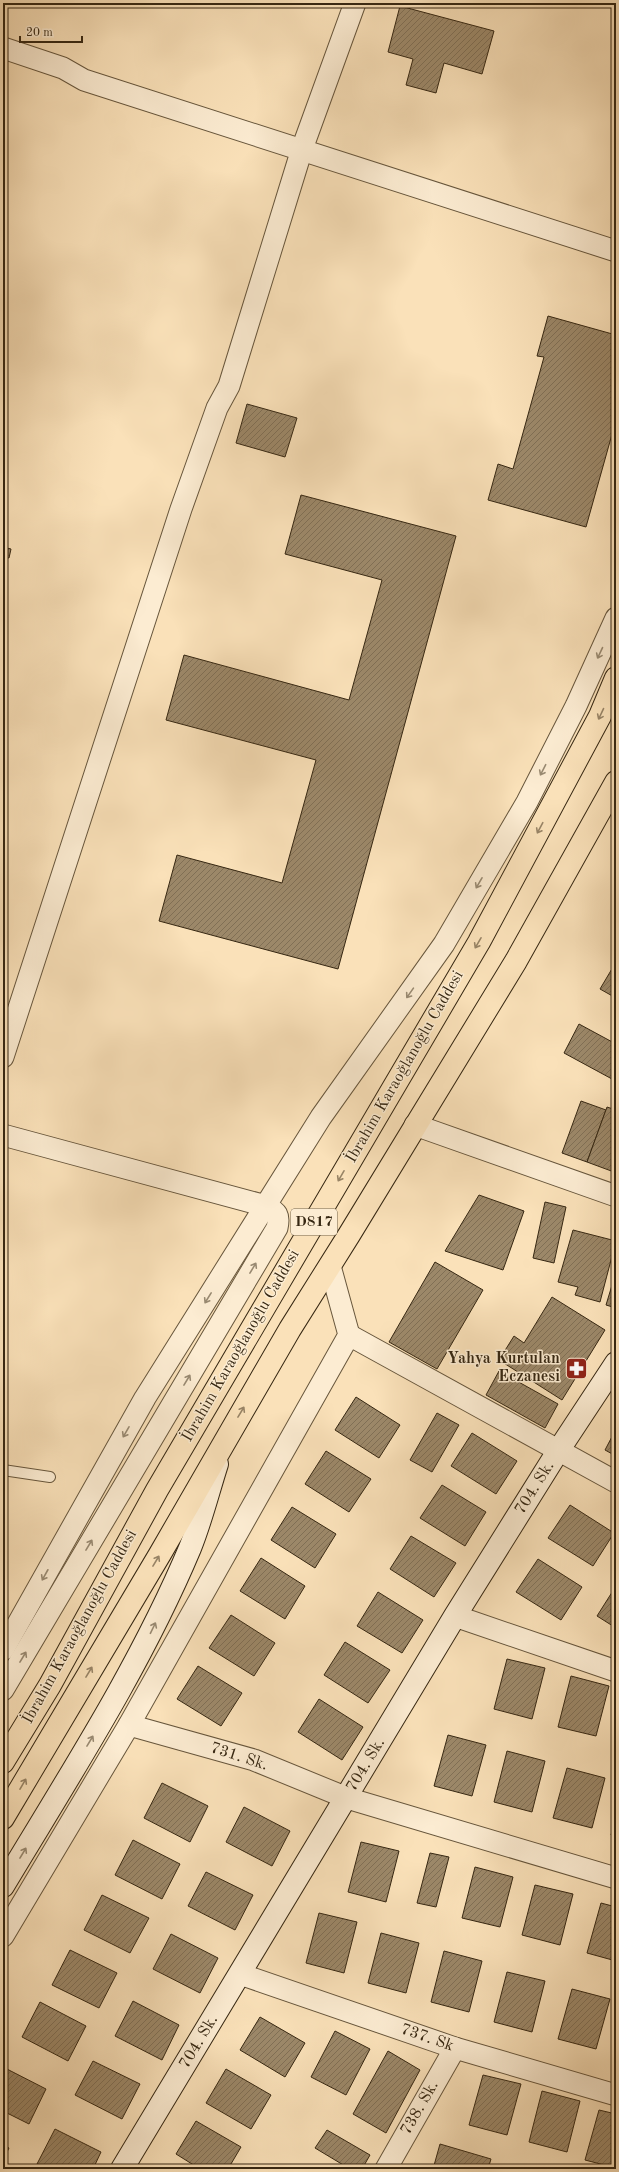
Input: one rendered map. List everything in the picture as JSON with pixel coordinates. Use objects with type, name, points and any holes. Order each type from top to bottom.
[{"type":"highway","name":"İbrahim Karaoğlanoğlu Caddesi","points":[[3,1762],[50,1684],[157,1490],[479,942],[600,716],[616,678]]},
{"type":"highway","name":"İbrahim Karaoğlanoğlu Caddesi","points":[[3,1818],[160,1554],[290,1328],[330,1266],[516,962],[616,782]]},
{"type":"street","points":[[3,1057],[181,509],[217,408],[229,386],[302,149],[355,3]]},
{"type":"street","points":[[3,48],[63,68],[84,80],[616,251]]},
{"type":"street","points":[[3,1650],[145,1398],[266,1206],[320,1117],[444,944],[527,802],[576,706],[616,618]]},
{"type":"street","points":[[415,1125],[616,1196]]},
{"type":"street","points":[[3,1135],[266,1206],[276,1211],[279,1218],[277,1228],[3,1690]]},
{"type":"street","points":[[3,1936],[129,1725],[349,1335],[330,1266]]},
{"type":"street","points":[[349,1335],[559,1449],[616,1482]]},
{"type":"street","name":"704. Sk.","points":[[122,2169],[347,1798],[455,1616],[559,1449],[613,1375]]},
{"type":"street","points":[[3,1886],[126,1680],[159,1616],[191,1546],[225,1440]]},
{"type":"street","points":[[99,1480],[121,1491]]},
{"type":"street","points":[[455,1616],[616,1671]]},
{"type":"street","name":"731. Sk.","points":[[129,1725],[254,1760],[347,1798],[616,1878]]},
{"type":"street","name":"737. Sk","points":[[240,1974],[455,2048],[616,2095]]},
{"type":"street","name":"738. Sk.","points":[[386,2169],[455,2048]]},
{"type":"lane","points":[[3,1470],[50,1477]]},
{"type":"building","points":[[601,3],[616,3],[616,7]]},
{"type":"building","points":[[400,6],[494,31],[482,74],[444,63],[436,93],[406,85],[413,59],[388,52]]},
{"type":"building","points":[[548,316],[616,335],[616,420],[586,527],[488,500],[498,464],[513,469],[544,357],[537,356]]},
{"type":"building","points":[[247,404],[297,418],[285,457],[236,443]]},
{"type":"building","points":[[301,495],[456,536],[338,969],[159,921],[177,855],[282,883],[316,760],[166,720],[184,655],[349,700],[382,580],[285,554]]},
{"type":"building","points":[[3,547],[11,549],[9,558],[3,557]]},
{"type":"building","points":[[616,962],[616,998],[600,989]]},
{"type":"building","points":[[579,1024],[616,1044],[616,1072],[612,1079],[564,1053]]},
{"type":"building","points":[[581,1101],[606,1110],[587,1162],[562,1153]]},
{"type":"building","points":[[607,1107],[616,1110],[616,1165],[614,1172],[587,1162]]},
{"type":"building","points":[[479,1195],[524,1211],[503,1270],[445,1251]]},
{"type":"building","points":[[545,1202],[566,1207],[554,1263],[533,1258]]},
{"type":"building","points":[[573,1230],[616,1241],[600,1302],[575,1295],[578,1287],[558,1282]]},
{"type":"building","points":[[435,1262],[483,1290],[437,1369],[389,1342]]},
{"type":"building","points":[[616,1272],[616,1308],[606,1305]]},
{"type":"building","points":[[552,1297],[605,1330],[562,1400],[499,1360],[514,1336],[524,1343]]},
{"type":"building","points":[[499,1371],[558,1404],[545,1428],[486,1395]]},
{"type":"building","points":[[356,1397],[400,1425],[379,1458],[335,1430]]},
{"type":"building","points":[[437,1413],[459,1425],[432,1472],[410,1460]]},
{"type":"building","points":[[616,1429],[616,1456],[605,1450]]},
{"type":"building","points":[[472,1433],[517,1461],[496,1494],[451,1466]]},
{"type":"building","points":[[326,1451],[371,1479],[349,1512],[305,1484]]},
{"type":"building","points":[[442,1485],[486,1512],[465,1546],[420,1518]]},
{"type":"building","points":[[570,1505],[614,1533],[593,1566],[548,1538]]},
{"type":"building","points":[[292,1507],[336,1534],[315,1568],[271,1540]]},
{"type":"building","points":[[411,1536],[456,1563],[434,1597],[390,1569]]},
{"type":"building","points":[[261,1558],[305,1586],[285,1619],[240,1591]]},
{"type":"building","points":[[538,1559],[582,1587],[561,1620],[516,1592]]},
{"type":"building","points":[[616,1586],[616,1628],[597,1616]]},
{"type":"building","points":[[378,1592],[423,1620],[402,1653],[357,1626]]},
{"type":"building","points":[[231,1615],[275,1643],[254,1676],[209,1648]]},
{"type":"building","points":[[345,1642],[390,1670],[368,1703],[324,1675]]},
{"type":"building","points":[[507,1659],[545,1668],[532,1719],[494,1709]]},
{"type":"building","points":[[198,1666],[242,1693],[221,1726],[177,1699]]},
{"type":"building","points":[[571,1676],[609,1686],[596,1736],[558,1727]]},
{"type":"building","points":[[319,1699],[363,1727],[342,1760],[298,1732]]},
{"type":"building","points":[[448,1735],[486,1745],[472,1796],[434,1786]]},
{"type":"building","points":[[507,1751],[545,1761],[532,1812],[494,1802]]},
{"type":"building","points":[[567,1768],[605,1778],[592,1828],[553,1818]]},
{"type":"building","points":[[162,1783],[208,1806],[190,1842],[144,1818]]},
{"type":"building","points":[[244,1807],[290,1831],[272,1866],[226,1842]]},
{"type":"building","points":[[616,1817],[616,1836],[611,1835]]},
{"type":"building","points":[[133,1840],[180,1864],[162,1899],[115,1875]]},
{"type":"building","points":[[361,1842],[399,1851],[386,1902],[348,1892]]},
{"type":"building","points":[[430,1853],[449,1857],[436,1907],[417,1903]]},
{"type":"building","points":[[475,1867],[513,1877],[500,1927],[462,1918]]},
{"type":"building","points":[[206,1872],[253,1895],[235,1930],[188,1906]]},
{"type":"building","points":[[535,1885],[573,1894],[560,1945],[522,1935]]},
{"type":"building","points":[[102,1895],[149,1918],[130,1953],[84,1930]]},
{"type":"building","points":[[601,1903],[616,1907],[616,1961],[587,1953]]},
{"type":"building","points":[[319,1913],[357,1922],[344,1973],[306,1963]]},
{"type":"building","points":[[381,1933],[419,1943],[406,1993],[368,1983]]},
{"type":"building","points":[[171,1934],[218,1958],[200,1993],[153,1969]]},
{"type":"building","points":[[70,1950],[117,1973],[99,2008],[52,1985]]},
{"type":"building","points":[[444,1951],[482,1961],[469,2012],[431,2002]]},
{"type":"building","points":[[507,1972],[545,1981],[532,2032],[494,2022]]},
{"type":"building","points":[[572,1989],[610,1999],[596,2049],[558,2039]]},
{"type":"building","points":[[133,2001],[179,2025],[162,2060],[115,2036]]},
{"type":"building","points":[[40,2002],[86,2026],[68,2061],[22,2037]]},
{"type":"building","points":[[260,2017],[305,2043],[285,2077],[240,2050]]},
{"type":"building","points":[[335,2031],[370,2049],[346,2095],[311,2077]]},
{"type":"building","points":[[388,2051],[420,2070],[386,2133],[353,2114]]},
{"type":"building","points":[[93,2061],[140,2084],[122,2119],[75,2095]]},
{"type":"building","points":[[3,2067],[46,2089],[29,2124],[3,2111]]},
{"type":"building","points":[[226,2069],[271,2095],[251,2129],[206,2103]]},
{"type":"building","points":[[483,2075],[521,2084],[507,2135],[469,2125]]},
{"type":"building","points":[[542,2091],[580,2101],[567,2152],[529,2142]]},
{"type":"building","points":[[599,2110],[616,2114],[616,2168],[585,2160]]},
{"type":"building","points":[[196,2121],[241,2147],[228,2169],[200,2169],[176,2154]]},
{"type":"building","points":[[55,2129],[101,2152],[93,2169],[48,2169],[37,2164]]},
{"type":"building","points":[[327,2130],[370,2155],[362,2169],[350,2169],[315,2148]]},
{"type":"building","points":[[440,2144],[491,2159],[488,2169],[433,2169]]},
{"type":"building","points":[[3,2145],[9,2148],[3,2160]]},
{"type":"place","name":"Yahya Kurtulan Eczanesi","points":[[576,1368]]}]
